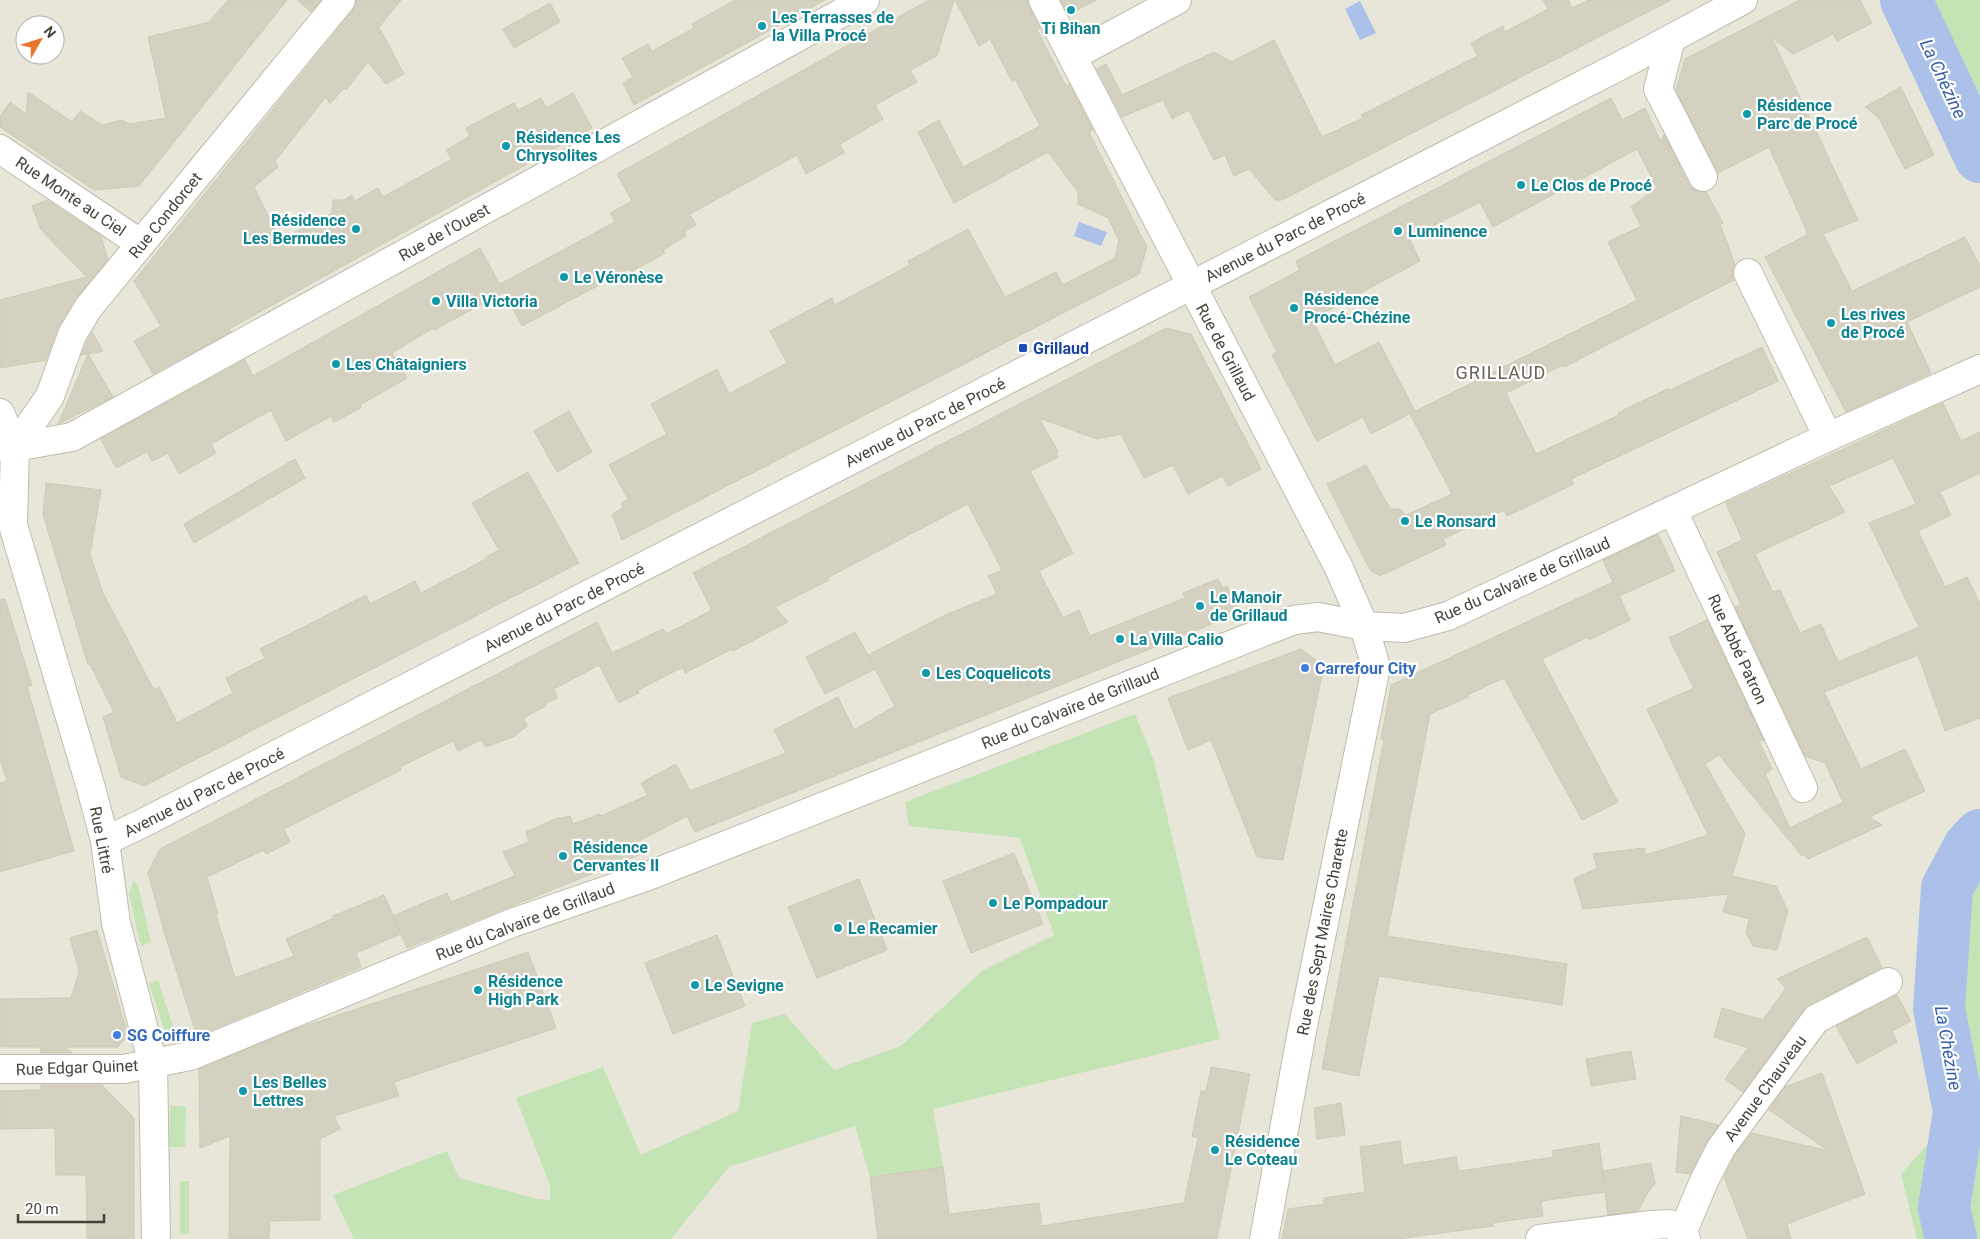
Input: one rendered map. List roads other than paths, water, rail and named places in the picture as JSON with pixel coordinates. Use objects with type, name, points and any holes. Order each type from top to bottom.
[{"type":"street","name":"Rue Condorcet","points":[[8,447],[50,396],[72,335],[88,308],[341,0]]},
{"type":"street","name":"Rue de l'Ouest","points":[[8,447],[72,437],[865,0]]},
{"type":"street","name":"Rue de Grillaud","points":[[1043,0],[1339,568],[1364,626]]},
{"type":"street","points":[[1073,56],[1177,0]]},
{"type":"street","name":"Avenue du Parc de Procé","points":[[105,841],[150,820],[1671,39],[1743,0]]},
{"type":"street","points":[[1671,39],[1658,89],[1703,177]]},
{"type":"street","name":"Rue Monte au Ciel","points":[[0,149],[141,244]]},
{"type":"street","points":[[1748,273],[1828,437]]},
{"type":"street","name":"Rue du Calvaire de Grillaud","points":[[153,1064],[190,1056],[512,923],[648,876],[1294,620],[1318,617],[1364,626],[1404,628],[1448,616],[1828,437],[1980,369]]},
{"type":"street","points":[[0,414],[8,447]]},
{"type":"street","name":"Rue Littré","points":[[8,447],[12,525],[91,788],[105,841],[116,923],[153,1064],[156,1239]]},
{"type":"street","name":"Rue Abbé Patron","points":[[1674,511],[1803,788]]},
{"type":"street","name":"Rue des Sept Maires Charette","points":[[1264,1239],[1302,1031],[1376,667],[1364,626]]},
{"type":"street","name":"Avenue Chauveau","points":[[1684,1235],[1704,1181],[1721,1148],[1816,1019],[1888,982]]},
{"type":"street","name":"Rue Edgar Quinet","points":[[0,1070],[124,1069],[153,1064]]},
{"type":"street","points":[[1540,1239],[1670,1224],[1684,1235]]},
{"type":"water","points":[[1360,1],[1376,33],[1360,40],[1345,9]]},
{"type":"water","points":[[1079,222],[1107,232],[1101,246],[1074,236]]},
{"type":"waterway","name":"La Chézine","points":[[1906,0],[1980,157]]},
{"type":"waterway","name":"La Chézine","points":[[1951,1239],[1944,1208],[1959,1111],[1939,1009],[1947,888],[1969,847],[1980,835]]},
{"type":"place","name":"Ti Bihan","points":[[1071,10]]},
{"type":"place","name":"Les Terrasses de la Villa Procé","points":[[762,26]]},
{"type":"place","name":"Résidence Parc de Procé","points":[[1747,114]]},
{"type":"place","name":"Résidence Les Chrysolites","points":[[506,146]]},
{"type":"place","name":"Le Clos de Procé","points":[[1521,185]]},
{"type":"place","name":"Résidence Les Bermudes","points":[[356,229]]},
{"type":"place","name":"Luminence","points":[[1398,231]]},
{"type":"place","name":"Le Véronèse","points":[[564,277]]},
{"type":"place","name":"Villa Victoria","points":[[436,301]]},
{"type":"place","name":"Résidence Procé-Chézine","points":[[1294,308]]},
{"type":"place","name":"Les rives de Procé","points":[[1831,323]]},
{"type":"place","name":"Grillaud","points":[[1023,348]]},
{"type":"place","name":"Les Châtaigniers","points":[[336,364]]},
{"type":"place","name":"Le Ronsard","points":[[1405,521]]},
{"type":"place","name":"Le Manoir de Grillaud","points":[[1200,606]]},
{"type":"place","name":"La Villa Calio","points":[[1120,639]]},
{"type":"place","name":"Carrefour City","points":[[1305,668]]},
{"type":"place","name":"Les Coquelicots","points":[[926,673]]},
{"type":"place","name":"Résidence Cervantes II","points":[[563,856]]},
{"type":"place","name":"Le Pompadour","points":[[993,903]]},
{"type":"place","name":"Le Recamier","points":[[838,928]]},
{"type":"place","name":"Le Sevigne","points":[[695,985]]},
{"type":"place","name":"Résidence High Park","points":[[478,990]]},
{"type":"place","name":"SG Coiffure","points":[[117,1035]]},
{"type":"place","name":"Les Belles Lettres","points":[[243,1091]]},
{"type":"place","name":"Résidence Le Coteau","points":[[1215,1150]]},
{"type":"district","name":"GRILLAUD","points":[[1501,373]]}]
